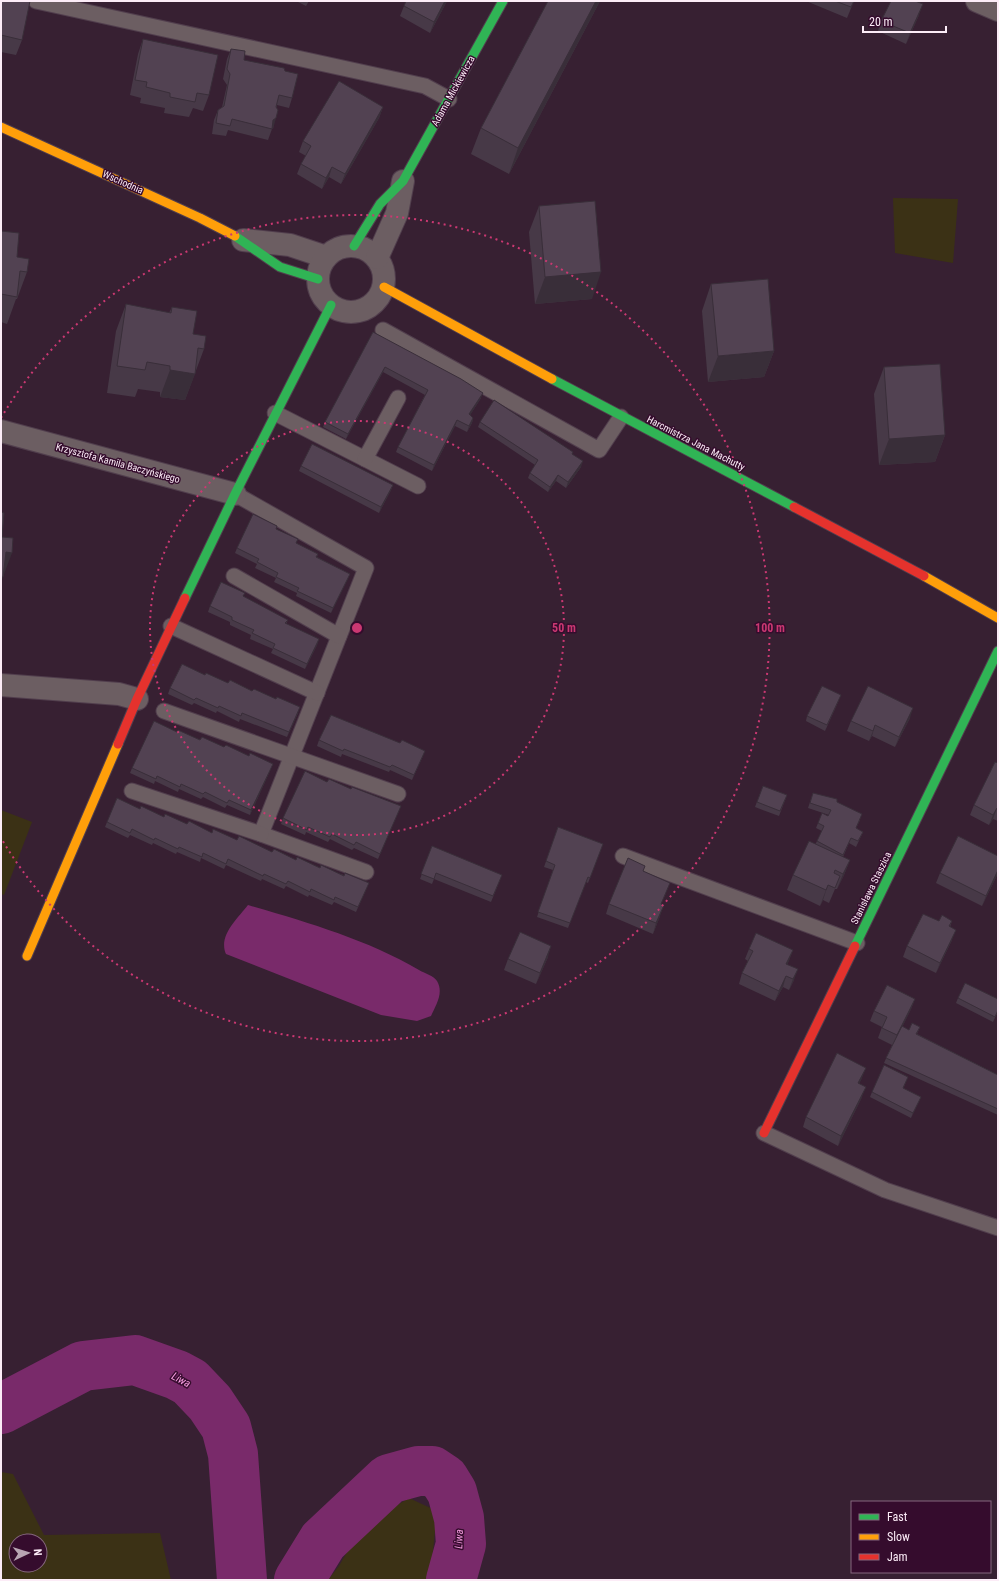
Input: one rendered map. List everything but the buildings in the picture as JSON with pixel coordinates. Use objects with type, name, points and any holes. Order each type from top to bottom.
[{"type":"street","name":"Adama Mickiewicza","points":[[354,246],[380,204],[403,181],[503,1]]},
{"type":"street","points":[[977,1],[998,10]]},
{"type":"street","name":"Wschodnia","points":[[1,127],[200,218],[243,240],[280,267],[318,279]]},
{"type":"street","name":"Adama Mickiewicza","points":[[377,258],[397,213],[403,181]]},
{"type":"street","name":"Wschodnia","points":[[243,240],[290,246],[326,257]]},
{"type":"street","points":[[354,246],[367,249],[377,258],[385,277],[384,287],[376,302],[362,311],[345,312],[330,305],[321,294],[318,279],[320,268],[326,257],[338,248],[354,246]]},
{"type":"street","name":"Harcmistrza Jana Machutty","points":[[384,287],[620,417],[868,545],[998,618]]},
{"type":"street","points":[[27,956],[137,699],[235,494],[330,305]]},
{"type":"street","name":"Krzysztofa Kamila Baczyńskiego","points":[[1,431],[235,494]]},
{"type":"street","name":"Stanisława Staszica","points":[[764,1133],[998,651]]},
{"type":"street","points":[[1,685],[119,694],[137,699]]},
{"type":"lane","points":[[36,1],[425,86],[449,99]]},
{"type":"lane","points":[[382,330],[599,450],[620,417]]},
{"type":"lane","points":[[365,459],[398,398]]},
{"type":"lane","points":[[275,413],[418,486]]},
{"type":"lane","points":[[235,494],[366,568],[261,834]]},
{"type":"lane","points":[[234,576],[339,636]]},
{"type":"lane","points":[[171,626],[317,693]]},
{"type":"lane","points":[[164,711],[292,755],[398,794]]},
{"type":"lane","points":[[132,791],[261,834],[366,872]]},
{"type":"lane","points":[[623,856],[857,942]]},
{"type":"lane","points":[[764,1133],[885,1190],[998,1228]]},
{"type":"shaded area","points":[[893,198],[958,199],[953,263],[895,253]]},
{"type":"shaded area","points":[[1,810],[32,822],[4,895],[1,894]]},
{"type":"shaded area","points":[[248,905],[357,940],[399,959],[436,979],[440,990],[437,1003],[431,1016],[417,1021],[381,1015],[226,954],[224,947],[227,934],[234,922]]},
{"type":"shaded area","points":[[1,1472],[13,1474],[43,1533],[8,1533],[8,1573],[48,1573],[48,1535],[160,1533],[171,1580],[1,1580]]},
{"type":"shaded area","points":[[409,1498],[437,1511],[430,1580],[328,1580],[339,1566],[362,1526]]},
{"type":"waterway","name":"Liwa","points":[[1,1409],[83,1366],[135,1360],[177,1375],[190,1382],[210,1403],[226,1427],[233,1454],[242,1580]]},
{"type":"waterway","name":"Liwa","points":[[299,1580],[323,1541],[389,1479],[418,1471],[432,1471],[444,1479],[452,1492],[459,1518],[461,1544],[451,1580]]},
{"type":"traffic: fast","points":[[354,246],[380,204],[403,181],[503,1]]},
{"type":"traffic: fast","points":[[235,236],[280,267],[318,279]]},
{"type":"traffic: fast","points":[[185,598],[235,494],[331,305]]},
{"type":"traffic: fast","points":[[552,379],[794,507]]},
{"type":"traffic: fast","points":[[855,946],[998,651]]},
{"type":"traffic: slow","points":[[1,127],[200,218],[235,236]]},
{"type":"traffic: slow","points":[[384,287],[552,379]]},
{"type":"traffic: slow","points":[[924,576],[998,618]]},
{"type":"traffic: slow","points":[[27,956],[118,744]]},
{"type":"traffic: jam","points":[[794,507],[924,576]]},
{"type":"traffic: jam","points":[[118,744],[137,699],[185,598]]},
{"type":"traffic: jam","points":[[764,1133],[855,946]]}]
